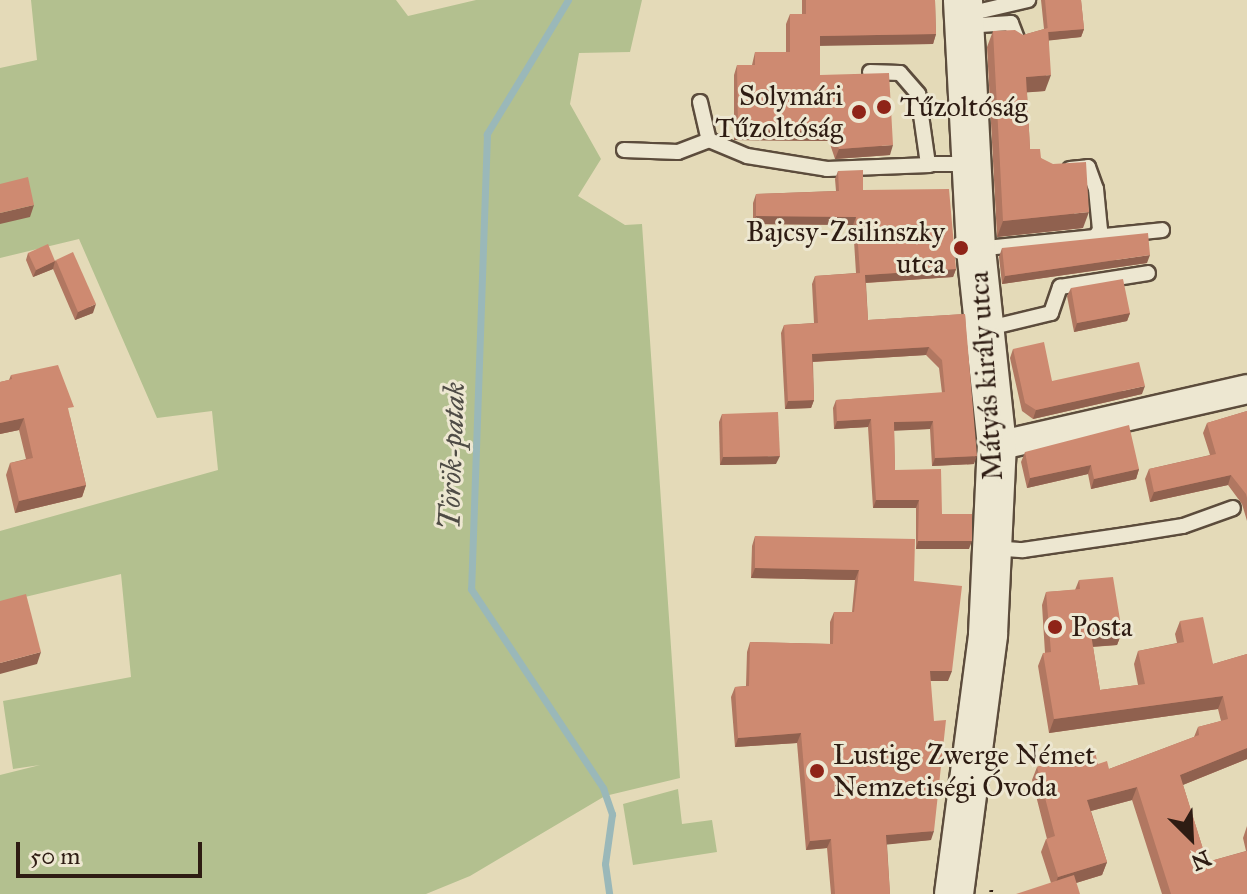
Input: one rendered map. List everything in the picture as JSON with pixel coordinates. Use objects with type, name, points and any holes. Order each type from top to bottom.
[{"type":"main road","name":"Mátyás király utca","points":[[954,894],[988,634],[997,446],[976,249],[964,14]]},
{"type":"street","points":[[997,446],[1247,389]]},
{"type":"lane","points":[[964,14],[1028,0]]},
{"type":"lane","points":[[964,14],[1011,23],[1018,41]]},
{"type":"lane","points":[[870,72],[900,73],[918,94],[930,165]]},
{"type":"lane","points":[[700,102],[709,140]]},
{"type":"lane","points":[[624,150],[678,152],[709,140],[747,156],[827,169],[973,164]]},
{"type":"lane","points":[[1051,170],[1088,167],[1096,189],[1100,230],[1095,237]]},
{"type":"lane","points":[[976,249],[1162,230]]},
{"type":"lane","points":[[984,329],[1051,313],[1060,287],[1148,273]]},
{"type":"lane","points":[[992,548],[1023,550],[1183,526],[1233,508]]},
{"type":"green space","points":[[31,0],[396,0],[408,16],[476,0],[642,0],[630,52],[579,53],[570,104],[601,159],[578,196],[625,225],[642,224],[680,778],[605,796],[470,876],[426,894],[0,894],[0,775],[40,765],[13,769],[3,701],[131,677],[121,574],[0,603],[0,531],[218,470],[212,411],[157,418],[79,239],[0,258],[0,68],[37,60]]},
{"type":"green space","points":[[678,789],[682,824],[712,820],[717,852],[633,865],[623,804]]},
{"type":"building","points":[[806,0],[935,0],[936,34],[820,36],[820,75],[889,73],[893,145],[839,149],[832,131],[738,130],[737,65],[755,65],[755,52],[790,52],[790,14],[806,14]]},
{"type":"building","points":[[1045,0],[1081,0],[1084,29],[1048,32]]},
{"type":"building","points":[[1048,28],[1051,75],[1026,77],[1030,149],[1040,149],[1041,158],[1053,164],[1086,162],[1089,212],[1003,221],[993,31],[1015,30],[1023,35]]},
{"type":"building","points":[[863,170],[863,190],[949,189],[956,269],[865,275],[868,320],[965,314],[977,456],[935,458],[933,421],[894,422],[895,470],[941,469],[942,514],[972,514],[972,541],[918,541],[919,500],[876,500],[871,419],[837,421],[836,400],[945,392],[942,360],[929,347],[812,354],[814,400],[788,401],[784,325],[818,323],[815,276],[860,273],[856,217],[756,216],[756,194],[839,191],[838,171]]},
{"type":"building","points":[[28,177],[34,205],[0,213],[0,184]]},
{"type":"building","points":[[1148,233],[1150,255],[1005,276],[1002,248]]},
{"type":"building","points":[[48,244],[55,261],[36,270],[28,253]]},
{"type":"building","points":[[73,252],[96,304],[78,312],[56,260]]},
{"type":"building","points":[[1123,279],[1130,313],[1077,323],[1071,288]]},
{"type":"building","points":[[1044,342],[1052,381],[1139,362],[1145,386],[1036,410],[1025,403],[1013,349]]},
{"type":"building","points":[[58,365],[74,407],[68,408],[86,485],[19,501],[10,463],[33,458],[24,418],[0,423],[0,382],[12,379],[11,375]]},
{"type":"building","points":[[1247,411],[1247,498],[1231,475],[1154,492],[1149,469],[1216,454],[1207,423]]},
{"type":"building","points":[[778,412],[780,456],[723,457],[722,414]]},
{"type":"building","points":[[1129,425],[1139,469],[1094,479],[1091,465],[1030,478],[1025,452]]},
{"type":"building","points":[[755,536],[915,539],[914,581],[962,586],[952,671],[930,671],[934,721],[946,720],[934,831],[886,835],[890,894],[835,894],[831,839],[810,841],[801,733],[738,738],[735,687],[749,686],[750,642],[833,644],[834,612],[854,612],[859,570],[755,568]]},
{"type":"building","points":[[1113,577],[1122,632],[1091,634],[1100,690],[1145,684],[1138,651],[1184,642],[1180,621],[1203,617],[1213,664],[1247,654],[1247,748],[1180,775],[1207,862],[1247,851],[1247,894],[1171,894],[1137,787],[1087,800],[1107,862],[1058,877],[1046,839],[1055,836],[1037,767],[1049,763],[1046,754],[1070,748],[1072,758],[1095,752],[1098,764],[1107,761],[1109,769],[1199,735],[1198,727],[1228,719],[1223,696],[1054,719],[1043,653],[1051,652],[1046,592],[1080,589],[1079,580]]},
{"type":"building","points":[[26,594],[41,652],[0,663],[0,601]]},
{"type":"building","points":[[1074,875],[1080,894],[1016,894]]},
{"type":"waterway","name":"Török-patak","points":[[568,0],[487,134],[471,589],[603,788],[612,814],[605,864],[609,894]]},
{"type":"place","name":"Tűzoltóság","points":[[884,107]]},
{"type":"place","name":"Solymári Tűzoltóság","points":[[859,112]]},
{"type":"place","name":"Bajcsy-Zsilinszky utca","points":[[961,248]]},
{"type":"place","name":"Posta","points":[[1055,627]]},
{"type":"place","name":"Lustige Zwerge Német Nemzetiségi Óvoda","points":[[817,771]]}]
